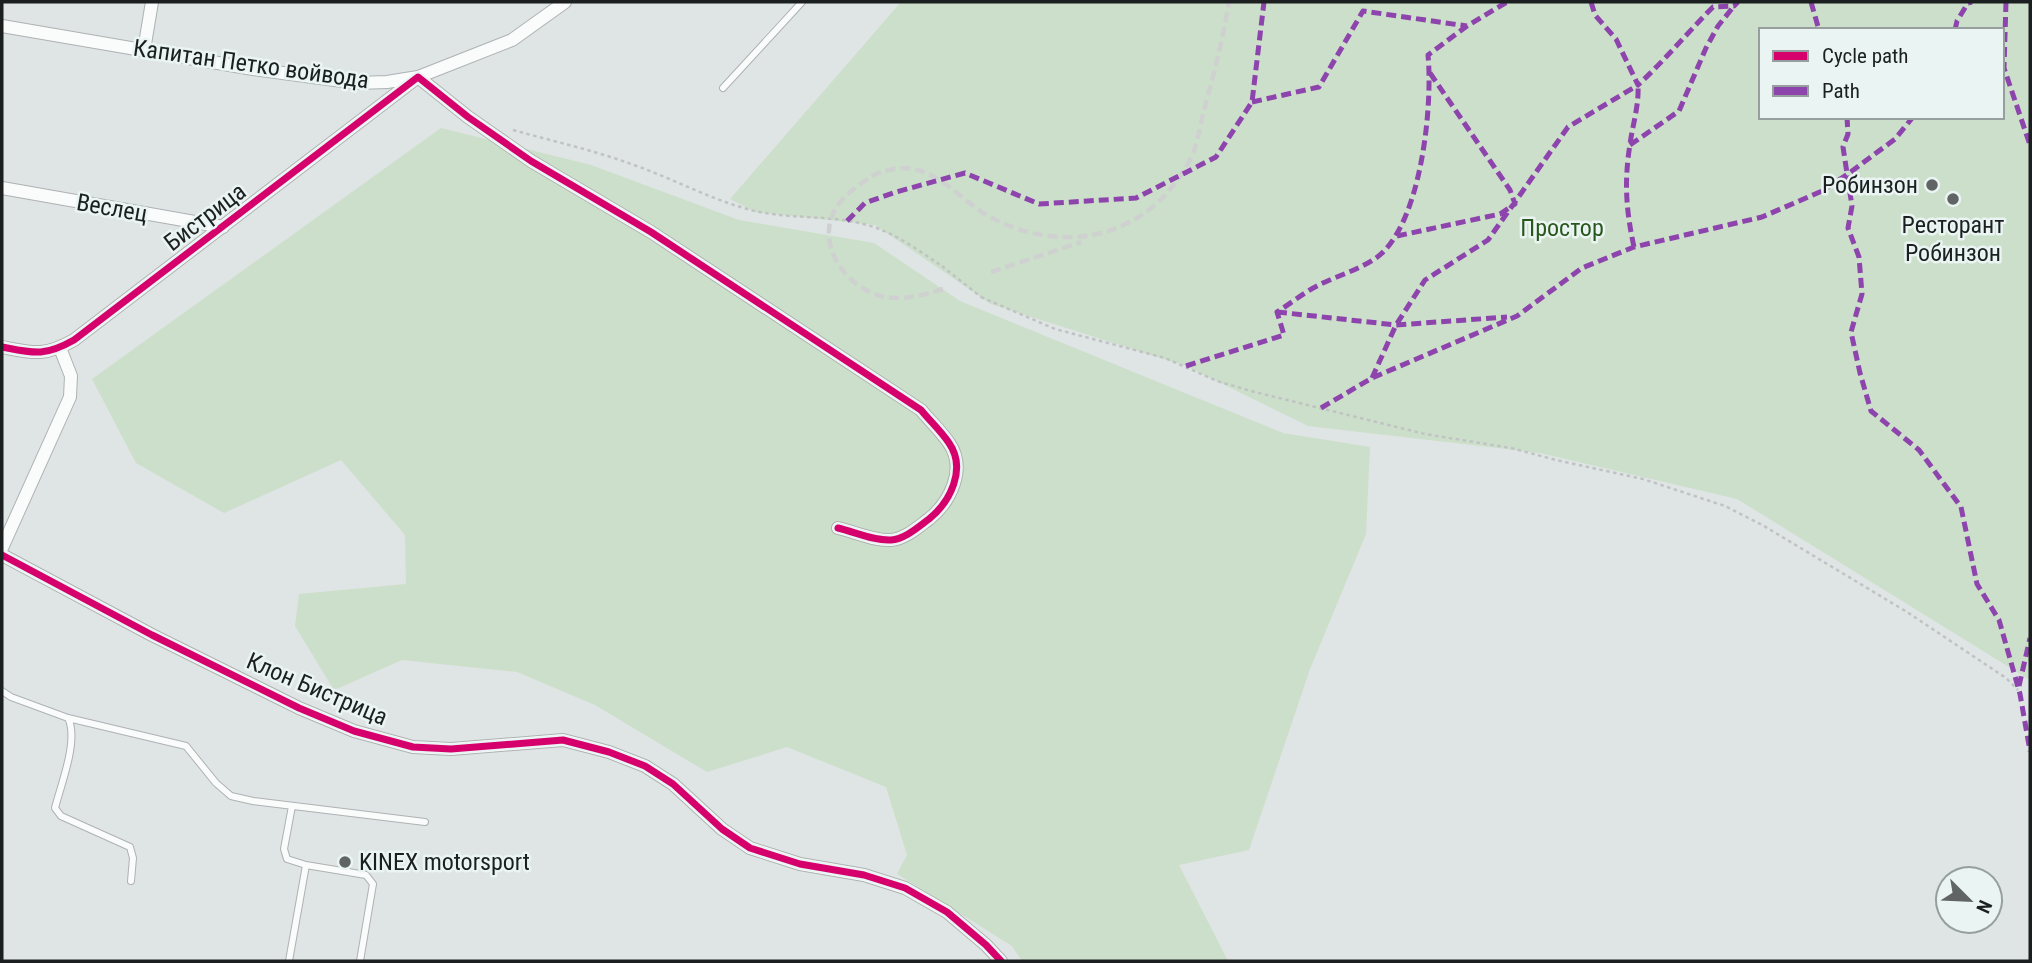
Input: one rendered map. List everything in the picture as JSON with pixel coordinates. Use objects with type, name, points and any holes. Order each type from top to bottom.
[{"type":"street","points":[[144,50],[152,2]]},
{"type":"street","name":"Капитан Петко войвода","points":[[2,26],[253,69],[357,83],[387,82],[418,76],[512,40],[565,2]]},
{"type":"street","points":[[418,76],[468,117],[531,161],[652,232],[921,410],[951,445],[958,472],[949,497],[934,515],[913,531],[893,540],[838,528]]},
{"type":"street","name":"Бистрица","points":[[2,347],[41,354],[74,340],[418,76]]},
{"type":"street","name":"Веслец","points":[[2,188],[223,227]]},
{"type":"street","points":[[2,548],[70,397],[71,376],[60,348]]},
{"type":"street","name":"Клон Бистрица","points":[[2,555],[152,635],[299,708],[354,731],[414,747],[451,750],[563,740],[633,761],[673,784],[722,829],[751,848],[800,864],[864,875],[905,888],[947,912],[1001,961]]},
{"type":"lane","points":[[723,88],[802,2]]},
{"type":"lane","points":[[2,691],[68,718],[186,746],[216,783],[232,796],[292,806],[425,821]]},
{"type":"lane","points":[[68,718],[73,727],[70,750],[55,808],[61,816],[130,847],[133,858],[131,881]]},
{"type":"lane","points":[[292,806],[284,849],[287,859],[306,865],[366,875],[373,884],[360,961]]},
{"type":"lane","points":[[289,961],[306,865]]},
{"type":"path","points":[[505,127],[631,164],[721,202],[754,211],[868,225],[942,266],[981,297],[1055,330],[1165,358],[1217,381],[1425,435],[1511,448],[1643,480],[1725,506],[1764,526],[1907,612],[2006,678],[2018,690]]},
{"type":"green space","name":"Простор","points":[[901,2],[2030,2],[2030,680],[1737,499],[1540,453],[1308,426],[1186,366],[991,304],[875,225],[755,212],[730,199]]},
{"type":"green space","points":[[441,128],[591,165],[739,220],[874,243],[960,301],[1283,433],[1370,447],[1366,534],[1310,669],[1249,850],[1179,865],[1228,961],[1022,961],[1012,946],[897,874],[907,855],[886,787],[787,747],[707,772],[595,705],[517,672],[402,660],[334,690],[295,626],[299,594],[406,584],[405,535],[341,460],[224,513],[136,463],[92,379]]},
{"type":"railway","points":[[943,289],[893,298],[873,294],[851,279],[842,269],[830,245],[831,219],[843,199],[876,174],[908,168],[934,177],[990,217],[1019,229],[1049,236],[1078,237],[1105,232],[1131,221],[1155,205],[1175,183],[1192,156],[1229,2]]},
{"type":"railway","points":[[991,272],[1081,242]]},
{"type":"marked path","points":[[847,221],[865,203],[965,173],[1039,204],[1136,198],[1216,157],[1252,102],[1264,2]]},
{"type":"marked path","points":[[1186,366],[1284,335],[1277,312],[1324,282],[1376,258],[1391,242],[1404,220],[1421,164],[1428,104],[1428,55],[1467,26],[1507,2]]},
{"type":"marked path","points":[[1591,2],[1595,15],[1616,39],[1638,85],[1713,7],[1734,6],[1738,2]]},
{"type":"marked path","points":[[1811,2],[1818,28]]},
{"type":"marked path","points":[[1955,28],[1968,3],[1972,2]]},
{"type":"marked path","points":[[2006,2],[2004,68],[2030,145]]},
{"type":"marked path","points":[[1630,145],[1679,111],[1706,48],[1718,26],[1734,6]]},
{"type":"marked path","points":[[1252,102],[1319,87],[1363,11],[1467,26]]},
{"type":"marked path","points":[[1397,236],[1500,214],[1515,204],[1510,190],[1430,73]]},
{"type":"marked path","points":[[1634,247],[1627,184],[1638,85]]},
{"type":"marked path","points":[[1372,378],[1396,325],[1425,280],[1488,240],[1568,127],[1638,85]]},
{"type":"marked path","points":[[1847,119],[1848,134],[1843,147],[1852,206],[1848,228],[1859,257],[1862,294],[1851,332],[1860,373],[1871,411],[1919,450],[1961,507],[1977,584],[1999,620],[2020,694],[2030,751]]},
{"type":"marked path","points":[[1321,408],[1372,378],[1517,316],[1582,268],[1634,247],[1762,217],[1822,191],[1895,139],[1911,119]]},
{"type":"marked path","points":[[1277,312],[1396,325],[1507,317]]},
{"type":"marked path","points":[[2019,686],[2030,638]]},
{"type":"cycle path","points":[[2,347],[38,352],[54,349],[74,340],[418,77],[468,117],[531,161],[651,232],[921,410],[946,439],[954,453],[956,474],[944,504],[920,526],[896,539],[878,539],[838,528]]},
{"type":"cycle path","points":[[2,555],[152,635],[299,708],[354,731],[413,747],[451,749],[563,740],[609,752],[645,766],[673,784],[722,829],[750,848],[800,864],[864,875],[905,888],[947,912],[1001,961]]},
{"type":"place","name":"Робинзон","points":[[1932,185]]},
{"type":"place","name":"Ресторант Робинзон","points":[[1953,199]]},
{"type":"place","name":"KINEX motorsport","points":[[345,862]]}]
